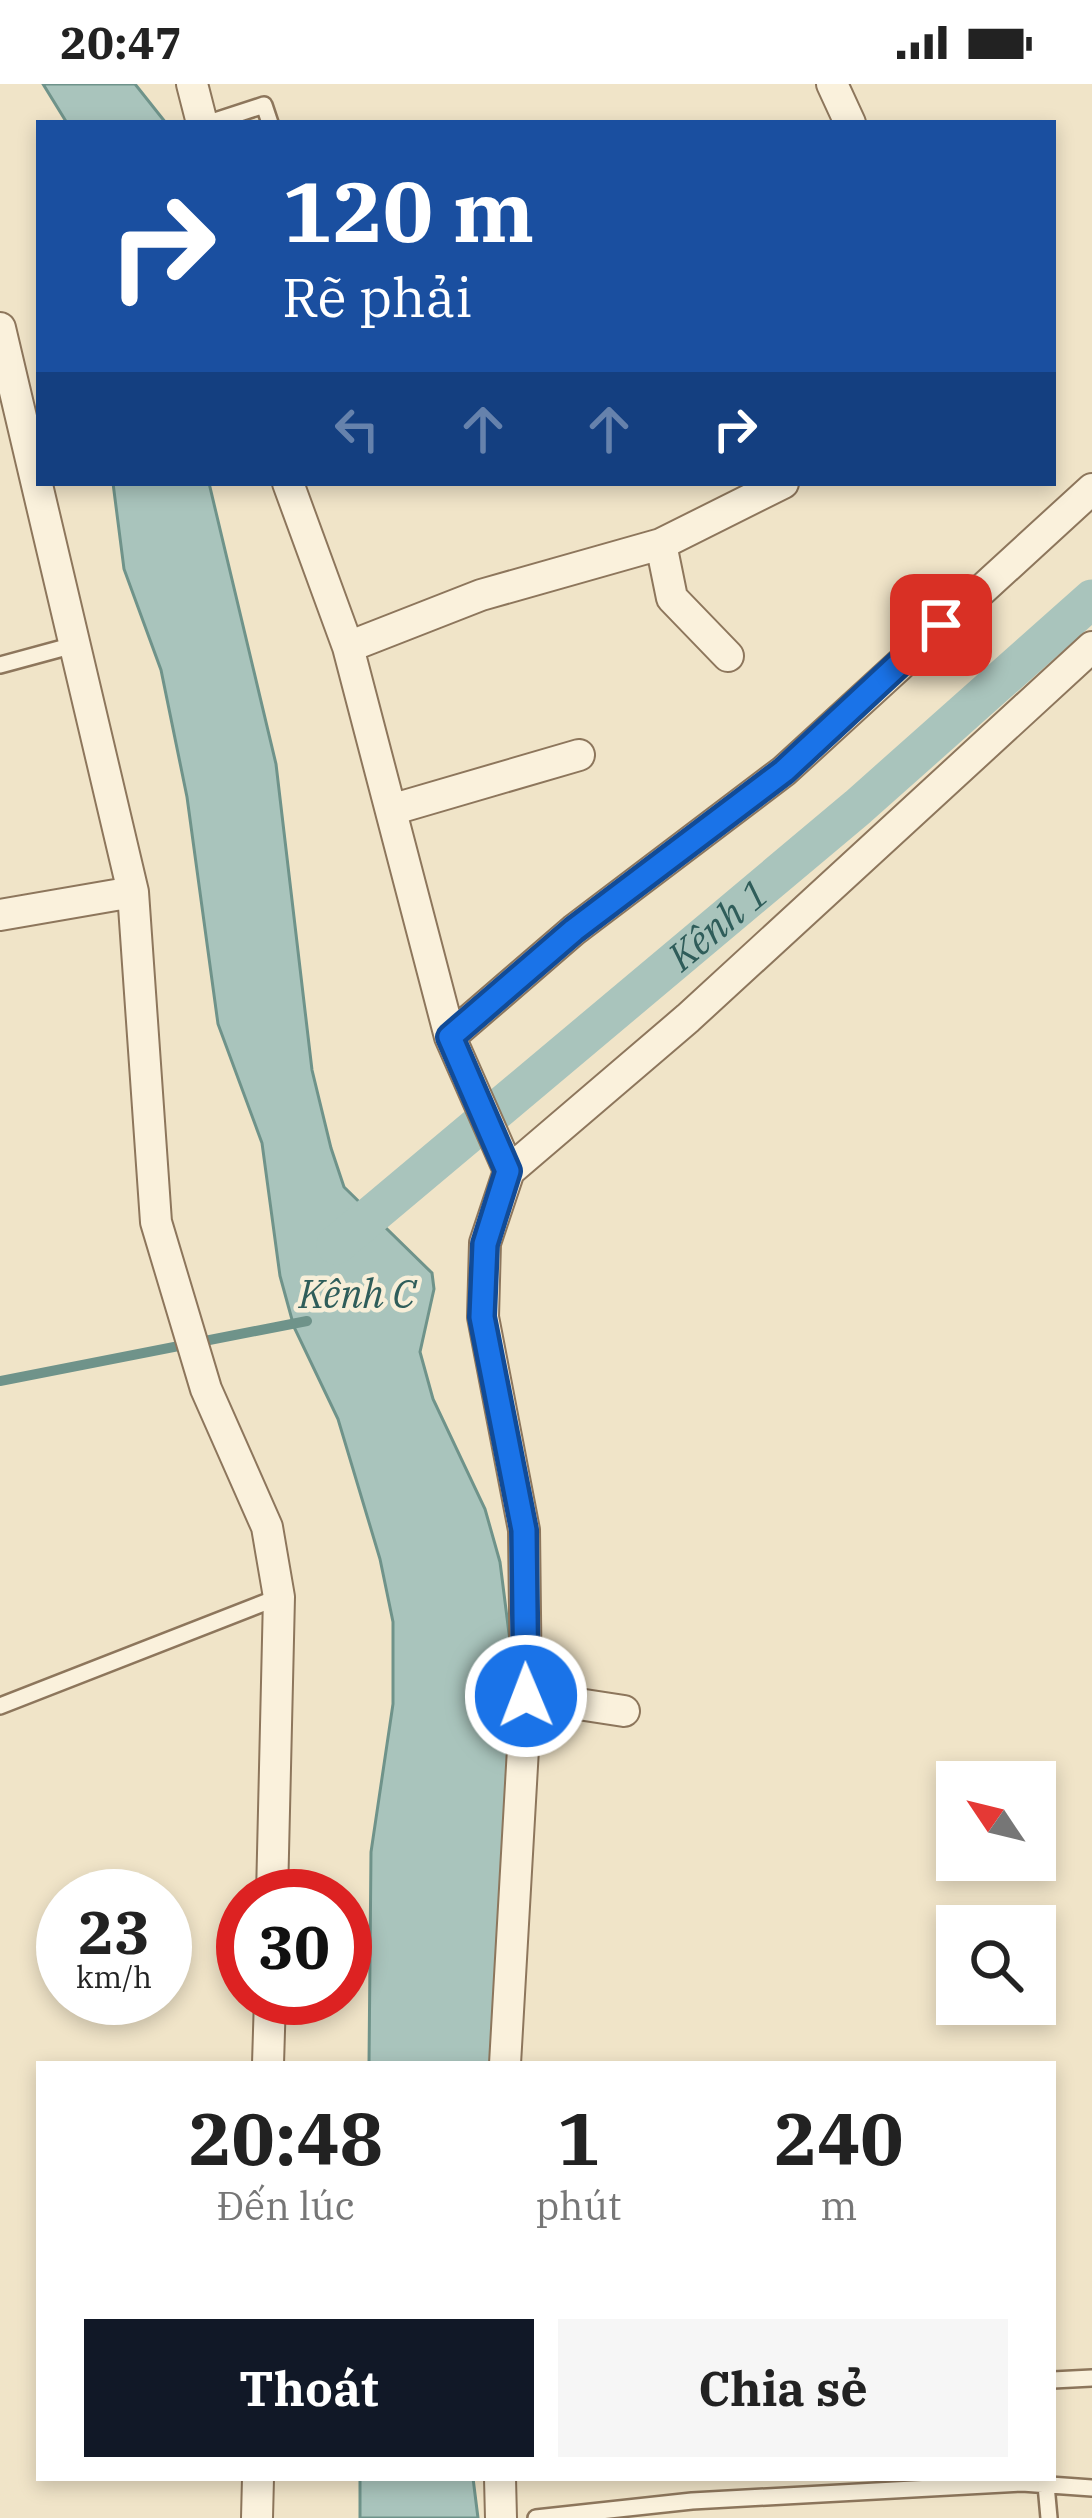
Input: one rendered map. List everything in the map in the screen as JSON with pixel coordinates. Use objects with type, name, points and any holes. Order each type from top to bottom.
[{"type":"street","points":[[192,84],[204,120]]},
{"type":"street","points":[[832,84],[849,120]]},
{"type":"street","points":[[0,328],[36,482]]},
{"type":"street","points":[[37,486],[133,892],[156,1222],[206,1389],[267,1527],[279,1597],[273,1869]]},
{"type":"street","points":[[289,486],[348,647],[450,1037],[508,1171]]},
{"type":"street","points":[[348,647],[481,595],[661,544],[777,486]]},
{"type":"street","points":[[450,1037],[574,930],[784,771],[1092,489]]},
{"type":"street","points":[[661,544],[672,598],[728,656]]},
{"type":"street","points":[[505,2061],[526,1696],[524,1530],[482,1317],[485,1244],[508,1171],[688,1018],[1092,647]]},
{"type":"street","points":[[394,809],[579,755]]},
{"type":"street","points":[[0,915],[133,892]]},
{"type":"street","points":[[526,1696],[624,1711]]},
{"type":"street","points":[[268,2061],[269,2025]]},
{"type":"street","points":[[257,2518],[258,2481]]},
{"type":"street","points":[[500,2481],[501,2518]]},
{"type":"lane","points":[[215,120],[264,105],[269,120]]},
{"type":"lane","points":[[0,665],[74,645]]},
{"type":"lane","points":[[0,1706],[279,1597]]},
{"type":"lane","points":[[1056,2380],[1092,2378]]},
{"type":"lane","points":[[1046,2485],[1049,2518]]},
{"type":"lane","points":[[536,2518],[692,2501],[1046,2485],[1092,2488]]},
{"type":"water","points":[[43,84],[135,84],[164,120],[65,120]]},
{"type":"water","name":"Kênh C","points":[[113,486],[210,486],[276,764],[312,1070],[331,1148],[344,1187],[432,1273],[434,1289],[420,1352],[433,1399],[485,1509],[500,1562],[513,1665],[491,2061],[369,2061],[371,1852],[393,1704],[393,1622],[380,1559],[338,1419],[294,1327],[280,1276],[262,1143],[218,1024],[187,797],[161,670],[124,569]]},
{"type":"water","points":[[360,2481],[473,2481],[478,2518],[360,2518]]},
{"type":"waterway","name":"Kênh 1","points":[[336,1245],[858,807],[1092,599]]},
{"type":"waterway","points":[[0,1381],[307,1321]]},
{"type":"route","points":[[526,1696],[524,1530],[482,1317],[485,1244],[508,1171],[450,1037],[574,930],[784,771],[941,625]]}]
